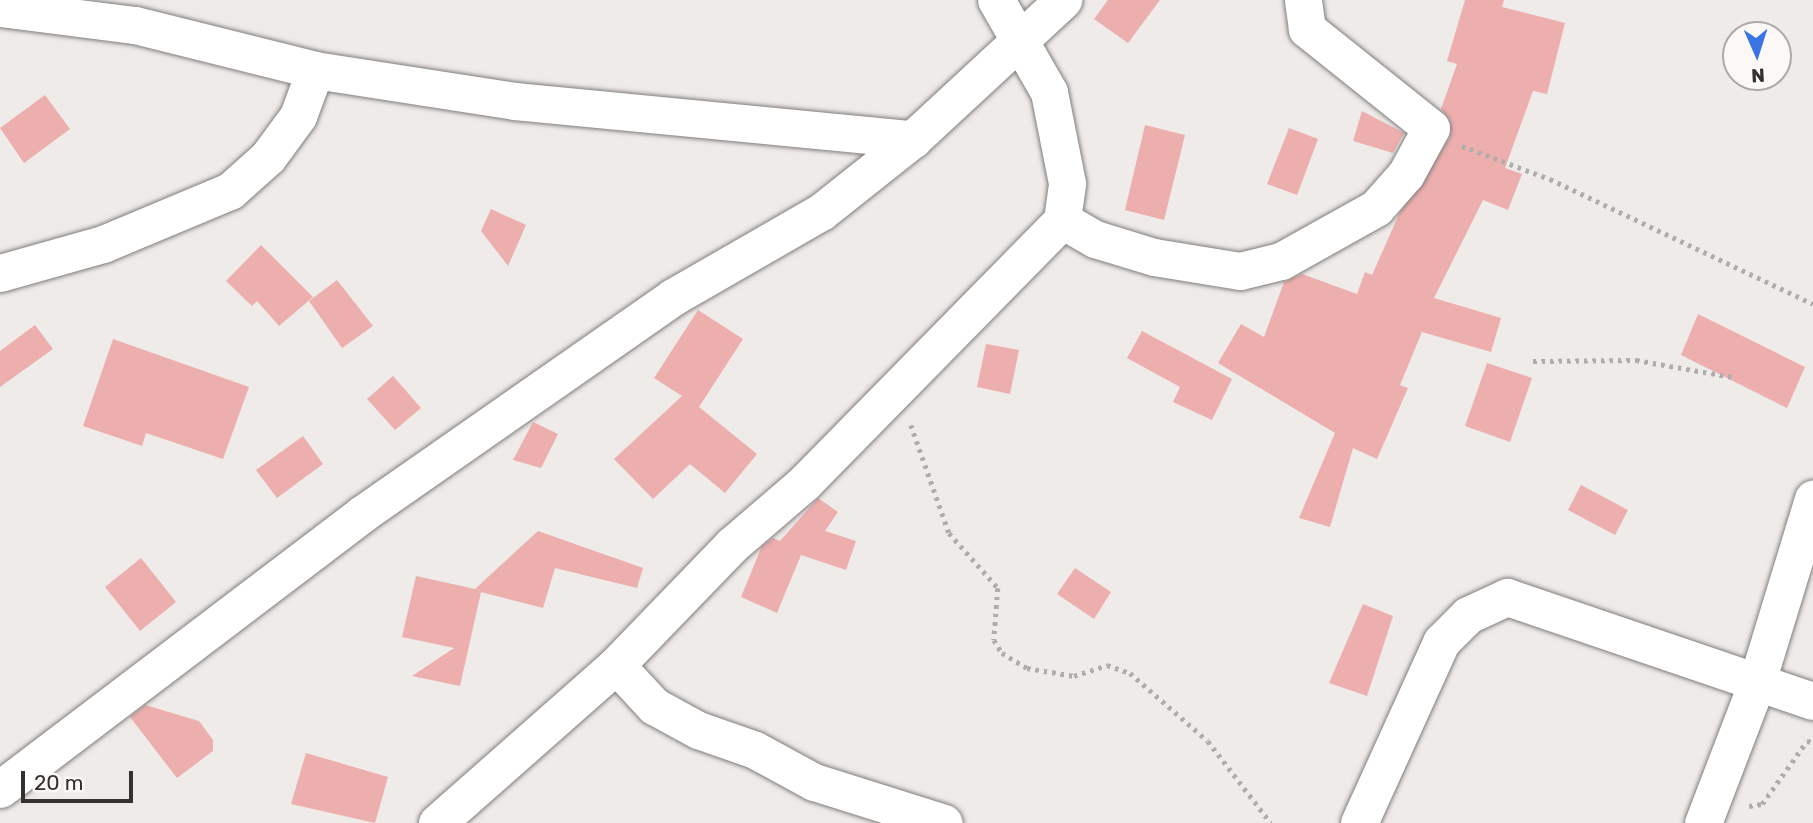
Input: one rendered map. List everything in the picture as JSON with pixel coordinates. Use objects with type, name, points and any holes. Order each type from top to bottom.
[{"type":"street","points":[[436,823],[616,665],[916,372],[1062,220],[1067,183],[1061,139],[1049,92],[1017,43],[996,0]]},
{"type":"street","points":[[0,789],[362,514],[673,298],[821,212],[913,139],[1063,0]]},
{"type":"street","points":[[1062,220],[1095,239],[1154,257],[1240,271],[1281,261],[1376,208],[1432,135],[1427,122],[1307,29],[1303,0]]},
{"type":"street","points":[[0,8],[135,25],[316,69],[668,120],[913,139]]},
{"type":"street","points":[[0,273],[103,244],[230,191],[268,157],[298,116],[316,69]]},
{"type":"street","points":[[1704,818],[1756,685],[1813,498]]},
{"type":"street","points":[[1359,823],[1441,642],[1468,615],[1507,597],[1756,685],[1813,701]]},
{"type":"street","points":[[616,665],[654,706],[698,730],[755,750],[814,782],[944,823]]},
{"type":"path","points":[[1432,135],[1550,179],[1813,304]]},
{"type":"path","points":[[1533,361],[1636,360],[1732,377]]},
{"type":"path","points":[[916,372],[909,416],[926,480],[949,533],[998,588],[994,640],[1002,653],[1027,668],[1074,676],[1107,665],[1130,673],[1208,740],[1271,823]]},
{"type":"path","points":[[1704,818],[1762,804],[1807,741],[1813,742]]},
{"type":"building","points":[[1108,0],[1160,0],[1128,43],[1094,19]]},
{"type":"building","points":[[1465,0],[1504,0],[1502,7],[1565,23],[1547,94],[1533,91],[1505,168],[1522,174],[1508,210],[1483,200],[1434,298],[1501,318],[1491,352],[1422,332],[1400,385],[1408,388],[1377,459],[1353,448],[1330,527],[1299,518],[1335,433],[1218,363],[1241,324],[1264,337],[1284,282],[1302,274],[1357,294],[1365,272],[1372,275],[1400,212],[1450,137],[1450,120],[1441,109],[1457,64],[1447,61]]},
{"type":"building","points":[[45,95],[70,129],[24,163],[0,128]]},
{"type":"building","points":[[1362,111],[1404,133],[1393,153],[1353,141]]},
{"type":"building","points":[[1145,125],[1185,135],[1164,220],[1125,210]]},
{"type":"building","points":[[1289,128],[1318,139],[1297,195],[1267,184]]},
{"type":"building","points":[[491,209],[526,225],[508,266],[481,231]]},
{"type":"building","points":[[261,245],[313,297],[279,326],[257,301],[252,306],[226,281]]},
{"type":"building","points":[[337,280],[373,326],[342,348],[309,301]]},
{"type":"building","points":[[698,310],[743,339],[699,407],[757,454],[725,493],[690,464],[653,499],[614,459],[682,396],[654,378]]},
{"type":"building","points":[[1698,314],[1805,367],[1787,408],[1681,355]]},
{"type":"building","points":[[35,325],[53,349],[0,387],[0,351]]},
{"type":"building","points":[[1142,331],[1232,379],[1212,420],[1173,402],[1180,387],[1127,358]]},
{"type":"building","points":[[113,339],[249,387],[223,459],[146,433],[142,446],[83,426]]},
{"type":"building","points":[[986,344],[1019,350],[1010,394],[977,387]]},
{"type":"building","points":[[1487,363],[1532,378],[1510,442],[1465,426]]},
{"type":"building","points":[[393,376],[421,408],[395,430],[367,399]]},
{"type":"building","points":[[533,422],[558,434],[541,468],[513,460]]},
{"type":"building","points":[[303,436],[323,464],[277,498],[256,470]]},
{"type":"building","points":[[1581,485],[1628,510],[1615,535],[1568,510]]},
{"type":"building","points":[[818,498],[838,512],[825,531],[856,541],[846,570],[801,555],[777,613],[741,597],[762,546],[773,538],[780,541]]},
{"type":"building","points":[[538,531],[643,568],[637,588],[555,568],[543,608],[481,592],[460,686],[412,676],[454,648],[402,637],[416,576],[475,589]]},
{"type":"building","points":[[141,558],[176,602],[140,631],[105,587]]},
{"type":"building","points":[[1075,568],[1111,592],[1094,619],[1057,594]]},
{"type":"building","points":[[1363,604],[1393,616],[1367,696],[1329,683]]},
{"type":"building","points":[[145,705],[199,721],[213,740],[213,751],[177,778],[130,717]]},
{"type":"building","points":[[306,753],[388,777],[375,823],[291,804]]}]
